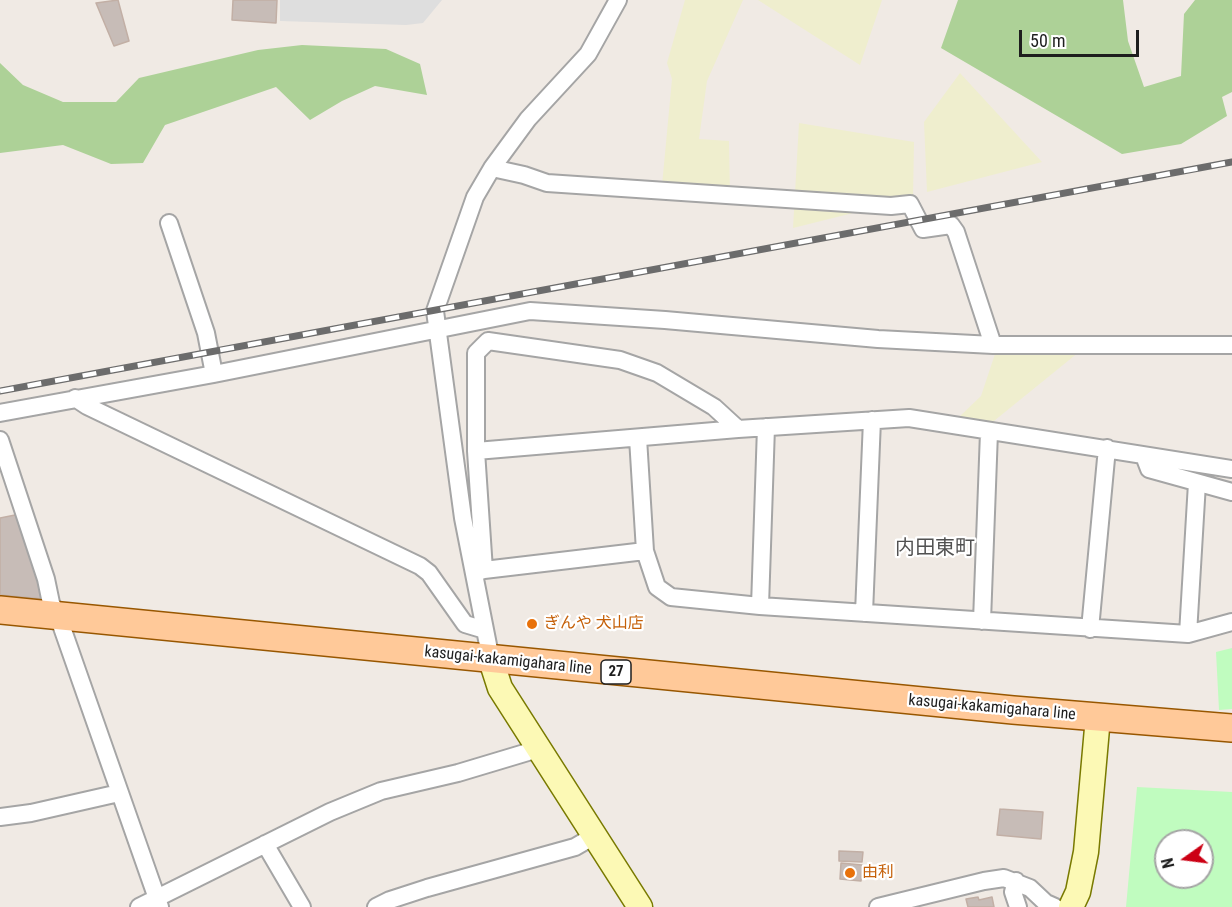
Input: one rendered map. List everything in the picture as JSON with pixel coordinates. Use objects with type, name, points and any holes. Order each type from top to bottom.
[{"type":"main road","name":"kasugai-kakamigahara line","points":[[0,610],[267,635],[491,660],[1232,728]]},
{"type":"street","points":[[479,572],[462,507],[437,328],[435,311],[437,302],[475,197],[492,168],[528,119],[588,54],[618,0]]},
{"type":"street","points":[[492,168],[547,183],[891,206],[910,204],[923,229],[951,225],[956,232],[993,345]]},
{"type":"street","points":[[170,223],[206,333],[214,374]]},
{"type":"street","points":[[0,413],[214,374],[530,311],[666,320],[878,339],[993,345],[1232,345]]},
{"type":"street","points":[[640,907],[500,688],[491,660],[484,630],[479,572],[476,353],[488,341],[620,360],[657,373],[714,407],[738,429]]},
{"type":"street","points":[[75,398],[87,406],[420,566],[429,573],[465,624],[484,630]]},
{"type":"street","points":[[476,451],[738,429],[909,418],[1232,469]]},
{"type":"street","points":[[864,613],[872,420]]},
{"type":"street","points":[[760,606],[766,427]]},
{"type":"street","points":[[982,621],[989,432]]},
{"type":"street","points":[[638,438],[645,550],[657,587],[671,597],[760,606],[1188,634],[1232,622]]},
{"type":"street","points":[[0,440],[46,579],[51,603],[58,616],[159,903]]},
{"type":"street","points":[[1090,629],[1107,448]]},
{"type":"street","points":[[1144,456],[1149,469],[1232,492]]},
{"type":"street","points":[[1188,634],[1197,483]]},
{"type":"street","points":[[479,572],[645,550]]},
{"type":"street","points":[[1071,907],[1080,883],[1086,852],[1098,717]]},
{"type":"street","points":[[139,907],[159,903],[265,844],[330,812],[381,791],[458,773],[538,749]]},
{"type":"street","points":[[0,817],[31,813],[119,793]]},
{"type":"street","points":[[376,907],[418,891],[575,847],[594,836]]},
{"type":"street","points":[[265,844],[302,907]]},
{"type":"street","points":[[879,907],[984,881],[1004,879],[1017,881],[1030,888],[1046,903],[1055,907]]},
{"type":"street","points":[[1017,881],[1013,892],[1018,907]]},
{"type":"green space","points":[[685,0],[743,0],[707,81],[699,139],[729,141],[730,198],[661,196],[672,79],[667,63]]},
{"type":"green space","points":[[758,0],[882,0],[860,65]]},
{"type":"green space","points":[[958,0],[1123,0],[1128,41],[1144,87],[1181,76],[1184,14],[1195,0],[1232,0],[1232,92],[1222,97],[1227,116],[1181,144],[1122,154],[941,48]]},
{"type":"green space","points":[[302,45],[386,49],[420,64],[427,95],[375,86],[342,101],[310,120],[276,87],[165,125],[143,163],[111,164],[63,145],[0,153],[0,63],[23,85],[63,102],[116,102],[139,78],[258,50]]},
{"type":"green space","points":[[960,73],[1042,162],[927,192],[924,122]]},
{"type":"green space","points":[[799,123],[914,142],[913,198],[793,228]]},
{"type":"green space","points":[[1079,352],[989,425],[957,419],[981,396],[995,354]]},
{"type":"green space","points":[[1232,648],[1232,709],[1219,710],[1216,652]]},
{"type":"green space","points":[[1137,787],[1232,792],[1232,907],[1126,907]]},
{"type":"shaded area","points":[[280,0],[442,0],[423,23],[406,25],[280,21]]},
{"type":"building","points":[[118,0],[129,41],[114,46],[96,3]]},
{"type":"building","points":[[233,0],[277,0],[276,23],[232,20]]},
{"type":"building","points":[[20,514],[43,599],[0,595],[0,518]]},
{"type":"building","points":[[1000,809],[1043,812],[1041,839],[997,835]]},
{"type":"building","points":[[839,851],[863,852],[862,862],[839,861]]},
{"type":"building","points":[[841,863],[862,865],[861,881],[840,879]]},
{"type":"building","points":[[978,897],[979,900],[992,897],[994,907],[968,907],[966,899]]},
{"type":"railway","points":[[0,391],[1232,162]]},
{"type":"place","name":"ぎんや 犬山店","points":[[532,624]]},
{"type":"place","name":"由利","points":[[850,873]]},
{"type":"district","name":"内田東町","points":[[935,549]]}]
